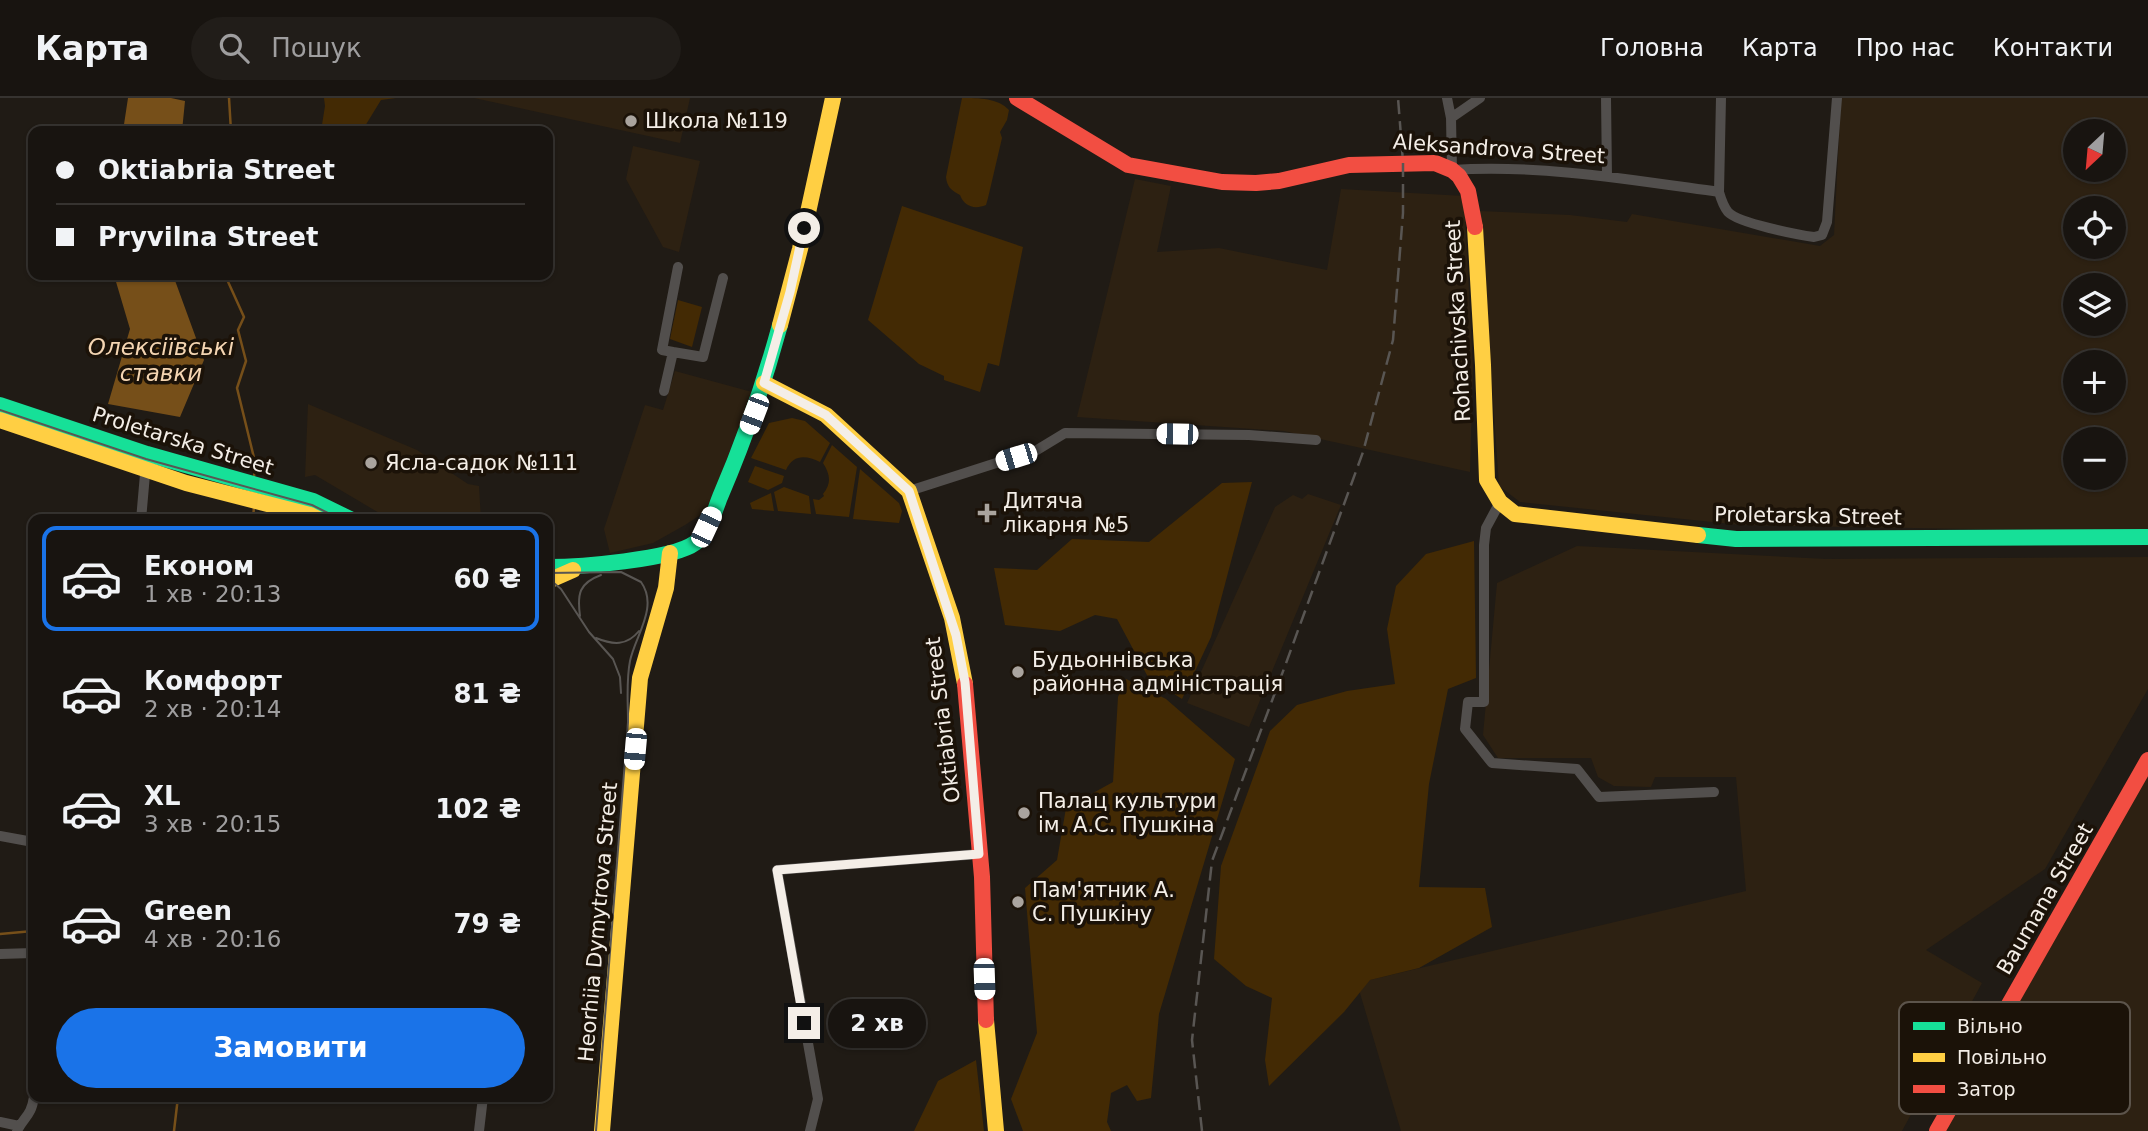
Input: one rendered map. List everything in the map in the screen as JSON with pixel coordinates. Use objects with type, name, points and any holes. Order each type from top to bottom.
[{"type":"street","points":[[553,567],[575,568],[670,554],[696,543],[706,527],[738,455],[764,383],[790,292],[833,98]]},
{"type":"street","name":"Aleksandrova Street","points":[[1017,98],[1128,165],[1222,182],[1279,181],[1349,165],[1435,163],[1452,170],[1492,167],[1607,176],[1719,192]]},
{"type":"street","name":"Rohachivska Street","points":[[1447,98],[1451,118],[1452,170],[1468,191],[1476,235],[1487,480],[1500,502]]},
{"type":"street","points":[[1451,118],[1480,98]]},
{"type":"street","points":[[1605,98],[1607,176]]},
{"type":"street","points":[[1720,98],[1719,192],[1727,212],[1750,222],[1814,237],[1822,234],[1827,222],[1837,98]]},
{"type":"street","points":[[678,267],[662,351],[703,357],[723,278]]},
{"type":"street","points":[[664,391],[673,352]]},
{"type":"street","name":"Oktiabria Street","points":[[764,383],[826,415],[909,491],[956,635],[965,682],[982,877],[986,1031],[996,1131]]},
{"type":"street","name":"Proletarska Street","points":[[0,405],[146,462]]},
{"type":"street","name":"Proletarska Street","points":[[0,420],[275,498],[308,514]]},
{"type":"street","points":[[909,491],[1037,450],[1065,433],[1249,435],[1316,440]]},
{"type":"street","points":[[142,514],[146,462]]},
{"type":"street","name":"Proletarska Street","points":[[275,498],[313,500],[340,514]]},
{"type":"street","points":[[1500,502],[1486,528],[1484,545],[1484,702],[1468,702],[1465,729],[1492,763],[1577,768],[1599,797],[1714,792]]},
{"type":"street","name":"Proletarska Street","points":[[1500,502],[1515,514],[1736,539],[2148,537]]},
{"type":"street","name":"Heorhiia Dymytrova Street","points":[[602,1131],[640,678],[666,588],[670,554]]},
{"type":"street","points":[[553,579],[575,568]]},
{"type":"street","name":"Baumana Street","points":[[2010,1002],[2148,760]]},
{"type":"street","points":[[0,836],[28,841]]},
{"type":"street","points":[[810,1131],[818,1099],[777,870],[979,854]]},
{"type":"street","points":[[0,954],[28,953]]},
{"type":"street","points":[[0,1122],[18,1128],[27,1118],[32,1102]]},
{"type":"street","points":[[479,1131],[482,1102]]},
{"type":"street","name":"Baumana Street","points":[[1937,1131],[1947,1114]]},
{"type":"shaded area","points":[[324,98],[396,98],[381,100],[365,126],[322,126]]},
{"type":"shaded area","name":"Школа №119","points":[[474,98],[690,98],[680,143]]},
{"type":"shaded area","points":[[962,98],[994,101],[1009,110],[1000,132],[1002,138],[988,198],[986,205],[982,206],[967,204],[950,188],[946,177]]},
{"type":"shaded area","points":[[1841,98],[2148,98],[2148,532],[1741,525],[1520,502],[1499,486],[1480,211],[1570,215],[1627,222],[1632,214],[1820,246],[1834,235]]},
{"type":"shaded area","points":[[633,146],[700,161],[679,252],[663,247],[626,179]]},
{"type":"shaded area","points":[[1135,179],[1171,186],[1157,252],[1219,248],[1327,270],[1341,189],[1464,196],[1473,366],[1470,472],[1284,431],[1077,417]]},
{"type":"shaded area","points":[[902,206],[1023,247],[999,366],[988,363],[980,392],[944,380],[944,376],[919,364],[868,320]]},
{"type":"shaded area","points":[[678,300],[702,307],[692,347],[670,339]]},
{"type":"shaded area","points":[[675,371],[752,392],[708,510],[653,543],[610,553],[604,529],[645,405],[663,410]]},
{"type":"shaded area","name":"Ясла-садок №111","points":[[308,404],[417,450],[468,484],[479,486],[481,514],[381,514],[315,475],[305,477]]},
{"type":"shaded area","points":[[792,418],[805,421],[830,443],[820,462],[800,457],[792,461],[786,470],[751,458],[769,423]]},
{"type":"shaded area","points":[[832,445],[857,467],[849,517],[816,514],[813,499],[819,500],[824,496],[828,486],[828,475],[823,463]]},
{"type":"shaded area","points":[[755,466],[784,476],[782,483],[768,490],[748,482]]},
{"type":"shaded area","points":[[860,469],[899,503],[902,511],[899,523],[853,519]]},
{"type":"shaded area","points":[[1252,482],[1211,637],[1182,699],[1148,677],[1117,619],[1095,615],[1060,631],[1005,625],[994,568],[1037,570],[1072,539],[1149,542],[1222,483]]},
{"type":"shaded area","points":[[784,487],[809,496],[811,514],[778,511],[774,492]]},
{"type":"shaded area","points":[[771,493],[774,511],[752,509],[750,503]]},
{"type":"shaded area","points":[[1308,494],[1341,505],[1249,727],[1187,703],[1275,507],[1293,495],[1302,499]]},
{"type":"shaded area","points":[[1474,541],[1476,678],[1448,689],[1429,784],[1419,887],[1485,888],[1492,927],[1419,968],[1370,980],[1344,1012],[1269,1086],[1265,1060],[1272,998],[1246,986],[1214,959],[1221,866],[1270,731],[1297,705],[1347,691],[1395,684],[1387,629],[1396,586],[1426,554]]},
{"type":"shaded area","points":[[1577,546],[1826,559],[2148,557],[2148,689],[2045,869],[1926,950],[1982,983],[1972,1002],[1899,1002],[1899,1114],[1911,1114],[1902,1131],[1401,1131],[1357,983],[1746,891],[1736,777],[1655,777],[1651,787],[1614,786],[1598,777],[1591,758],[1498,758],[1483,735],[1497,583]]},
{"type":"shaded area","points":[[1126,679],[1166,699],[1235,759],[1159,1014],[1151,1098],[1137,1101],[1127,1085],[1111,1093],[1107,1122],[1111,1131],[1023,1131],[1011,1099],[1037,1033],[1025,888],[1057,860],[1066,808],[1113,782],[1118,697]]},
{"type":"shaded area","points":[[2148,771],[2148,1131],[1944,1131],[1954,1114],[2130,1114],[2130,1002],[2017,1002]]},
{"type":"shaded area","points":[[976,1060],[984,1131],[914,1131],[938,1081]]},
{"type":"water","points":[[128,98],[171,98],[185,101],[182,126],[124,126]]},
{"type":"water","name":"Олексіївські ставки","points":[[115,280],[175,280],[204,360],[180,417],[108,404],[130,329]]},
{"type":"waterway","points":[[229,98],[231,126]]},
{"type":"waterway","points":[[227,280],[244,317],[238,330],[246,361],[237,388],[255,462],[254,478]]},
{"type":"waterway","points":[[253,514],[254,506]]},
{"type":"waterway","points":[[0,934],[28,931]]},
{"type":"waterway","points":[[174,1131],[177,1102]]},
{"type":"tram line","points":[[0,410],[146,459],[312,505],[330,514]]},
{"type":"tram line","points":[[553,573],[621,572],[641,582],[648,601],[628,676],[628,722],[596,1131]]},
{"type":"tram line","points":[[580,616],[581,590],[588,582],[601,575]]},
{"type":"tram line","points":[[553,582],[561,589],[589,632],[613,659],[620,677],[621,693]]},
{"type":"tram line","points":[[596,638],[619,643],[625,642],[639,631]]},
{"type":"railway","points":[[1202,1131],[1192,1040],[1212,861],[1363,452],[1393,340],[1403,213],[1403,162],[1398,98]]},
{"type":"traffic: fast","points":[[553,567],[646,558],[683,549],[700,539],[710,522],[745,434],[780,325]]},
{"type":"traffic: fast","points":[[0,405],[147,454],[313,501],[340,514]]},
{"type":"traffic: fast","points":[[1698,535],[1736,539],[2148,537]]},
{"type":"traffic: slow","points":[[780,325],[800,249],[833,98]]},
{"type":"traffic: slow","points":[[1475,227],[1487,480],[1500,502],[1515,514],[1698,535]]},
{"type":"traffic: slow","points":[[764,383],[826,415],[909,491],[952,618],[965,684]]},
{"type":"traffic: slow","points":[[0,420],[186,483],[306,514]]},
{"type":"traffic: slow","points":[[602,1131],[640,678],[666,588],[670,553]]},
{"type":"traffic: slow","points":[[553,579],[573,570]]},
{"type":"traffic: slow","points":[[986,1020],[996,1131]]},
{"type":"traffic: jam","points":[[1017,98],[1128,165],[1222,182],[1279,181],[1349,165],[1435,163],[1459,176],[1468,191],[1475,227]]},
{"type":"traffic: jam","points":[[965,684],[982,877],[986,1020]]},
{"type":"traffic: jam","points":[[2010,1002],[2148,760]]},
{"type":"traffic: jam","points":[[1937,1131],[1947,1114]]},
{"type":"place","name":"Школа №119","points":[[631,121]]},
{"type":"place","name":"Ясла-садок №111","points":[[371,463]]},
{"type":"place","name":"Дитяча лікарня №5","points":[[987,513]]},
{"type":"place","name":"Будьоннiвська районна адміністрація","points":[[1018,672]]},
{"type":"place","name":"Палац культури ім. А.С. Пушкіна","points":[[1024,813]]},
{"type":"place","name":"Пам'ятник А. С. Пушкіну","points":[[1018,902]]},
{"type":"route","points":[[804,228],[790,292],[764,383],[826,415],[909,491],[956,635],[965,682],[979,854],[777,870],[804,1023]]}]
